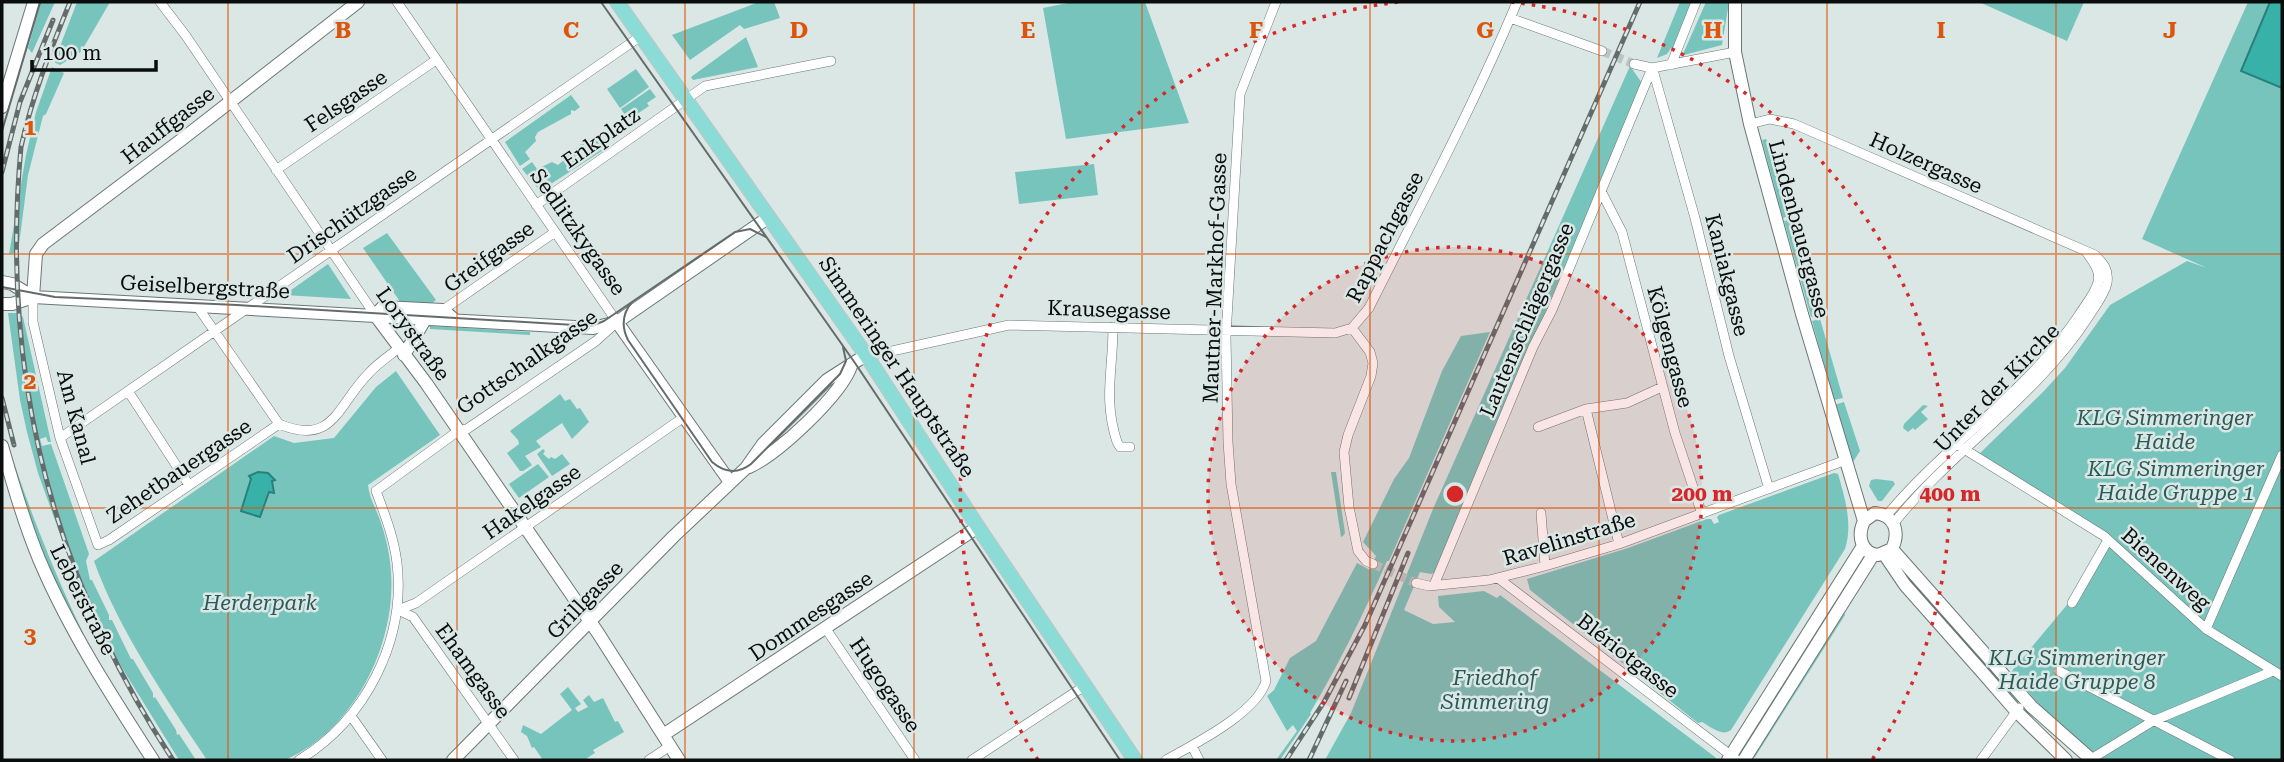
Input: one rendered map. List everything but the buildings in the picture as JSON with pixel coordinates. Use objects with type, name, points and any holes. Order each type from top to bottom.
[{"type":"main road","points":[[2,107],[34,2]]},
{"type":"main road","name":"Hauffgasse","points":[[33,297],[36,254],[43,244],[358,2]]},
{"type":"main road","name":"Simmeringer Hauptstraße","points":[[617,2],[866,355],[1135,760]]},
{"type":"main road","name":"Lindenbauergasse","points":[[1735,2],[1735,52],[1750,124],[1804,321],[1864,521]]},
{"type":"main road","name":"Gottschalkgasse","points":[[617,322],[769,217]]},
{"type":"main road","name":"Geiselbergstraße","points":[[2,282],[12,284],[33,297]]},
{"type":"main road","name":"Geiselbergstraße","points":[[2,304],[12,304],[33,297],[583,328],[617,322]]},
{"type":"main road","name":"Geiselbergstraße","points":[[375,315],[383,307],[443,310]]},
{"type":"main road","points":[[443,310],[456,320]]},
{"type":"main road","name":"Lorystraße","points":[[375,315],[590,622],[679,760]]},
{"type":"main road","points":[[402,352],[426,318]]},
{"type":"main road","name":"Sedlitzkygasse","points":[[617,322],[730,482]]},
{"type":"main road","name":"Grillgasse","points":[[453,760],[730,482],[746,468],[775,452],[836,391],[847,377],[851,366],[866,355]]},
{"type":"main road","name":"Leberstraße","points":[[2,446],[34,546],[63,610],[102,680],[153,760]]},
{"type":"main road","name":"Lindenbauergasse","points":[[1846,461],[1885,517]]},
{"type":"main road","name":"Unter der Kirche","points":[[1864,521],[1869,515],[1885,517]]},
{"type":"main road","points":[[1744,760],[1897,534],[1885,517]]},
{"type":"main road","points":[[1863,546],[1860,537],[1864,521]]},
{"type":"main road","name":"Dommesgasse","points":[[667,740],[978,527]]},
{"type":"main road","points":[[1863,546],[1883,553],[2025,699],[2091,760]]},
{"type":"main road","points":[[1732,759],[1863,546]]},
{"type":"main road","points":[[1883,553],[1905,585],[2016,711],[2066,760]]},
{"type":"street","name":"Lorystraße","points":[[160,2],[230,100],[375,315]]},
{"type":"street","name":"Sedlitzkygasse","points":[[397,2],[617,322]]},
{"type":"street","name":"Mautner-Markhof-Gasse","points":[[1166,760],[1235,718],[1264,686],[1266,676],[1228,452],[1226,331],[1240,94],[1276,2]]},
{"type":"street","name":"Rappachgasse","points":[[1373,564],[1366,561],[1358,551],[1344,467],[1345,442],[1371,376],[1373,363],[1370,352],[1352,328],[1369,308],[1430,188],[1486,76],[1517,2]]},
{"type":"street","points":[[1671,65],[1696,2]]},
{"type":"street","points":[[1510,18],[1602,51]]},
{"type":"street","points":[[492,141],[641,36]]},
{"type":"street","points":[[1634,64],[1652,68],[1735,52]]},
{"type":"street","name":"Felsgasse","points":[[276,170],[436,60]]},
{"type":"street","name":"Enkplatz","points":[[536,205],[711,84],[831,61]]},
{"type":"street","name":"Lautenschlägergasse","points":[[1434,585],[1652,68]]},
{"type":"street","name":"Kaniakgasse","points":[[1652,68],[1695,218],[1729,356],[1769,489]]},
{"type":"street","name":"Holzergasse","points":[[1750,124],[1770,119],[1794,124],[2086,252]]},
{"type":"street","name":"Drischützgasse","points":[[60,438],[492,141]]},
{"type":"street","name":"Kölgengasse","points":[[1601,191],[1622,232],[1662,387],[1702,514]]},
{"type":"street","name":"Greifgasse","points":[[443,310],[555,232]]},
{"type":"street","name":"Unter der Kirche","points":[[1885,517],[1916,495],[2038,379],[2096,304],[2105,289],[2103,281],[2106,265],[2095,255],[2086,252]]},
{"type":"street","name":"Am Kanal","points":[[33,297],[33,322],[60,438],[98,545]]},
{"type":"street","points":[[197,306],[279,424],[298,432],[310,432],[328,425],[369,372],[402,352]]},
{"type":"street","name":"Gottschalkgasse","points":[[398,610],[397,564],[390,528],[376,491],[458,432],[467,429],[588,346],[617,322]]},
{"type":"street","name":"Krausegasse","points":[[866,355],[1009,325],[1335,333],[1352,328]]},
{"type":"street","points":[[1113,327],[1113,368],[1108,407],[1116,442],[1120,447],[1130,447]]},
{"type":"street","points":[[583,328],[588,346]]},
{"type":"street","name":"Unter der Kirche","points":[[1885,517],[1910,488],[2064,343]]},
{"type":"street","points":[[1538,427],[1586,409],[1627,403],[1662,387]]},
{"type":"street","points":[[128,391],[189,485]]},
{"type":"street","points":[[1586,409],[1619,544]]},
{"type":"street","name":"Hakelgasse","points":[[398,610],[416,603],[684,418]]},
{"type":"street","name":"Zehetbauergasse","points":[[98,545],[279,424]]},
{"type":"street","name":"Bienenweg","points":[[1956,444],[2108,540],[2206,629],[2282,676]]},
{"type":"street","points":[[2206,629],[2282,455]]},
{"type":"street","name":"Ravelinstraße","points":[[1416,583],[1434,585],[1498,578],[1545,566],[1619,544],[1846,461]]},
{"type":"street","points":[[1541,513],[1545,566]]},
{"type":"street","points":[[2072,603],[2108,540]]},
{"type":"street","name":"Blériotgasse","points":[[1498,578],[1732,759]]},
{"type":"street","points":[[299,760],[351,716],[376,678],[388,648],[398,610]]},
{"type":"street","name":"Ehamgasse","points":[[398,610],[413,618],[514,760]]},
{"type":"street","name":"Hugogasse","points":[[826,629],[915,760]]},
{"type":"street","points":[[2059,671],[2230,760]]},
{"type":"street","points":[[2091,760],[2153,721],[2273,671]]},
{"type":"street","points":[[972,760],[1086,685]]},
{"type":"street","points":[[1981,760],[2025,699]]},
{"type":"street","points":[[351,716],[382,760]]},
{"type":"street","name":"Dommesgasse","points":[[649,760],[667,740]]},
{"type":"street","points":[[1192,746],[1199,760]]},
{"type":"green space","points":[[41,2],[55,2],[32,53],[28,48]]},
{"type":"green space","points":[[77,2],[110,2],[81,52],[60,65],[54,62]]},
{"type":"green space","points":[[759,2],[774,2],[780,18],[744,29],[740,25],[690,60],[672,35]]},
{"type":"green space","points":[[1073,2],[1145,2],[1189,123],[1066,139],[1043,8]]},
{"type":"green space","points":[[1680,2],[1693,2],[1673,49],[1657,58]]},
{"type":"green space","points":[[1706,2],[1729,2],[1722,45],[1684,55],[1683,54]]},
{"type":"green space","points":[[1979,2],[2084,2],[2067,41]]},
{"type":"green space","name":"KLG Simmeringer Haide","points":[[2248,2],[2282,2],[2282,760],[2103,760],[2050,717],[2011,672],[2066,606],[2105,540],[1978,455],[2065,368],[2110,305],[2187,261],[2207,268],[2142,239]]},
{"type":"green space","points":[[746,37],[758,67],[693,80],[691,77]]},
{"type":"green space","name":"Friedhof Simmering","points":[[1630,66],[1642,83],[1436,572],[1420,572],[1404,610],[1433,624],[1455,622],[1439,607],[1438,596],[1484,591],[1497,598],[1500,595],[1717,760],[1325,760],[1351,713],[1433,509]]},
{"type":"green space","points":[[52,67],[64,73],[43,116],[28,175],[19,245],[14,253],[9,254],[26,155],[36,112]]},
{"type":"green space","points":[[636,69],[649,87],[620,108],[607,89]]},
{"type":"green space","points":[[650,89],[656,97],[647,103],[649,106],[628,120],[621,109]]},
{"type":"green space","points":[[571,95],[580,107],[538,132],[536,141],[525,152],[530,159],[520,166],[505,142]]},
{"type":"green space","points":[[598,133],[608,147],[540,191],[522,169],[532,162],[537,169],[552,162],[558,165],[578,146],[592,140]]},
{"type":"green space","points":[[1766,139],[1776,157],[1791,215],[1783,218],[1762,140]]},
{"type":"green space","points":[[1094,164],[1098,195],[1019,204],[1015,172]]},
{"type":"green space","points":[[1793,219],[1805,265],[1797,267],[1784,221]]},
{"type":"green space","points":[[387,233],[436,300],[430,305],[401,303],[363,248]]},
{"type":"green space","points":[[328,264],[351,299],[284,295]]},
{"type":"green space","points":[[1806,269],[1819,315],[1811,317],[1798,271]]},
{"type":"green space","points":[[8,313],[19,313],[23,317],[51,442],[48,442],[46,437],[40,439],[42,446],[51,444],[89,554],[86,561],[90,580],[109,615],[109,620],[112,620],[131,659],[153,693],[153,698],[155,697],[177,735],[179,734],[196,760],[179,760],[119,663],[92,613],[69,560],[71,556],[68,548],[65,548],[38,473],[27,432]]},
{"type":"green space","points":[[1820,319],[1843,398],[1834,400],[1812,321]]},
{"type":"green space","points":[[430,326],[530,332],[530,335],[430,329]]},
{"type":"green space","points":[[1490,332],[1389,561],[1351,638],[1311,714],[1280,760],[1276,760],[1297,731],[1293,725],[1287,731],[1267,696],[1274,690],[1290,658],[1316,641],[1357,563],[1370,570],[1376,556],[1363,542],[1394,479],[1409,458],[1442,371],[1461,336]]},
{"type":"green space","name":"Herderpark","points":[[396,371],[440,435],[368,485],[386,539],[390,560],[391,600],[378,655],[366,681],[333,727],[311,745],[287,759],[207,760],[130,638],[94,561],[274,436],[294,443],[334,438],[376,387]]},
{"type":"green space","points":[[560,394],[565,401],[570,399],[577,409],[580,408],[589,422],[572,439],[562,423],[536,441],[541,447],[525,456],[532,465],[520,471],[507,453],[519,444],[510,431]]},
{"type":"green space","points":[[1844,402],[1860,451],[1853,462],[1834,405]]},
{"type":"green space","points":[[1923,405],[1928,406],[1921,412],[1928,419],[1915,430],[1913,428],[1908,432],[1903,428],[1904,424]]},
{"type":"green space","points":[[2,424],[41,536],[86,639],[111,684],[161,760],[158,760],[110,685],[61,596],[36,538]]},
{"type":"green space","points":[[543,449],[543,454],[549,459],[555,459],[562,454],[570,464],[552,476],[537,454]]},
{"type":"green space","points":[[538,464],[549,477],[519,498],[509,484]]},
{"type":"green space","points":[[1331,472],[1336,472],[1345,533],[1341,537]]},
{"type":"green space","points":[[1834,473],[1838,474],[1847,512],[1845,549],[1728,732],[1716,730],[1702,722],[1698,723],[1530,590],[1527,579],[1628,548],[1707,519],[1711,519],[1714,524],[1719,522],[1719,515]]},
{"type":"green space","points":[[1871,480],[1893,481],[1895,484],[1882,501],[1878,501],[1869,486]]},
{"type":"green space","points":[[1897,560],[2019,701],[2018,703],[1907,582]]},
{"type":"green space","points":[[1844,613],[1755,757],[1752,758]]},
{"type":"green space","points":[[568,687],[581,704],[575,708],[578,712],[588,707],[583,700],[589,695],[594,702],[603,698],[615,722],[618,721],[624,732],[593,750],[595,753],[584,760],[543,760],[534,747],[532,748],[527,736],[521,732],[523,725],[541,734],[572,710],[560,694]]},
{"type":"shaded area","points":[[2270,2],[2282,2],[2282,88],[2241,71]]},
{"type":"shaded area","points":[[258,472],[268,473],[275,480],[272,481],[274,493],[269,492],[260,517],[241,511],[251,479],[249,476]]},
{"type":"tunnel","points":[[1602,51],[1634,64]]},
{"type":"tunnel","points":[[1373,564],[1416,583]]},
{"type":"tram line","points":[[2,131],[40,2]]},
{"type":"tram line","points":[[601,2],[855,363],[1120,760]]},
{"type":"tram line","points":[[2,287],[55,297],[591,326],[604,321],[735,232],[750,229],[766,237]]},
{"type":"tram line","points":[[632,302],[624,320],[628,340],[712,462],[727,470],[736,471],[751,464],[840,374],[846,361],[843,347]]},
{"type":"railway","points":[[70,2],[36,92],[21,147],[16,230],[19,312],[28,391],[43,468],[66,544],[95,618],[131,690],[173,760]]},
{"type":"railway","points":[[1286,760],[1324,702],[1365,625],[1640,2]]},
{"type":"railway","points":[[2,172],[20,102],[53,20]]},
{"type":"railway","points":[[2,398],[14,445]]},
{"type":"railway","points":[[1349,698],[1408,553]]},
{"type":"railway","points":[[1309,760],[1346,681]]},
{"type":"park label","name":"KLG Simmeringer Haide Gruppe 1","points":[[2176,481]]},
{"type":"park label","name":"KLG Simmeringer Haide Gruppe 8","points":[[2077,670]]}]
